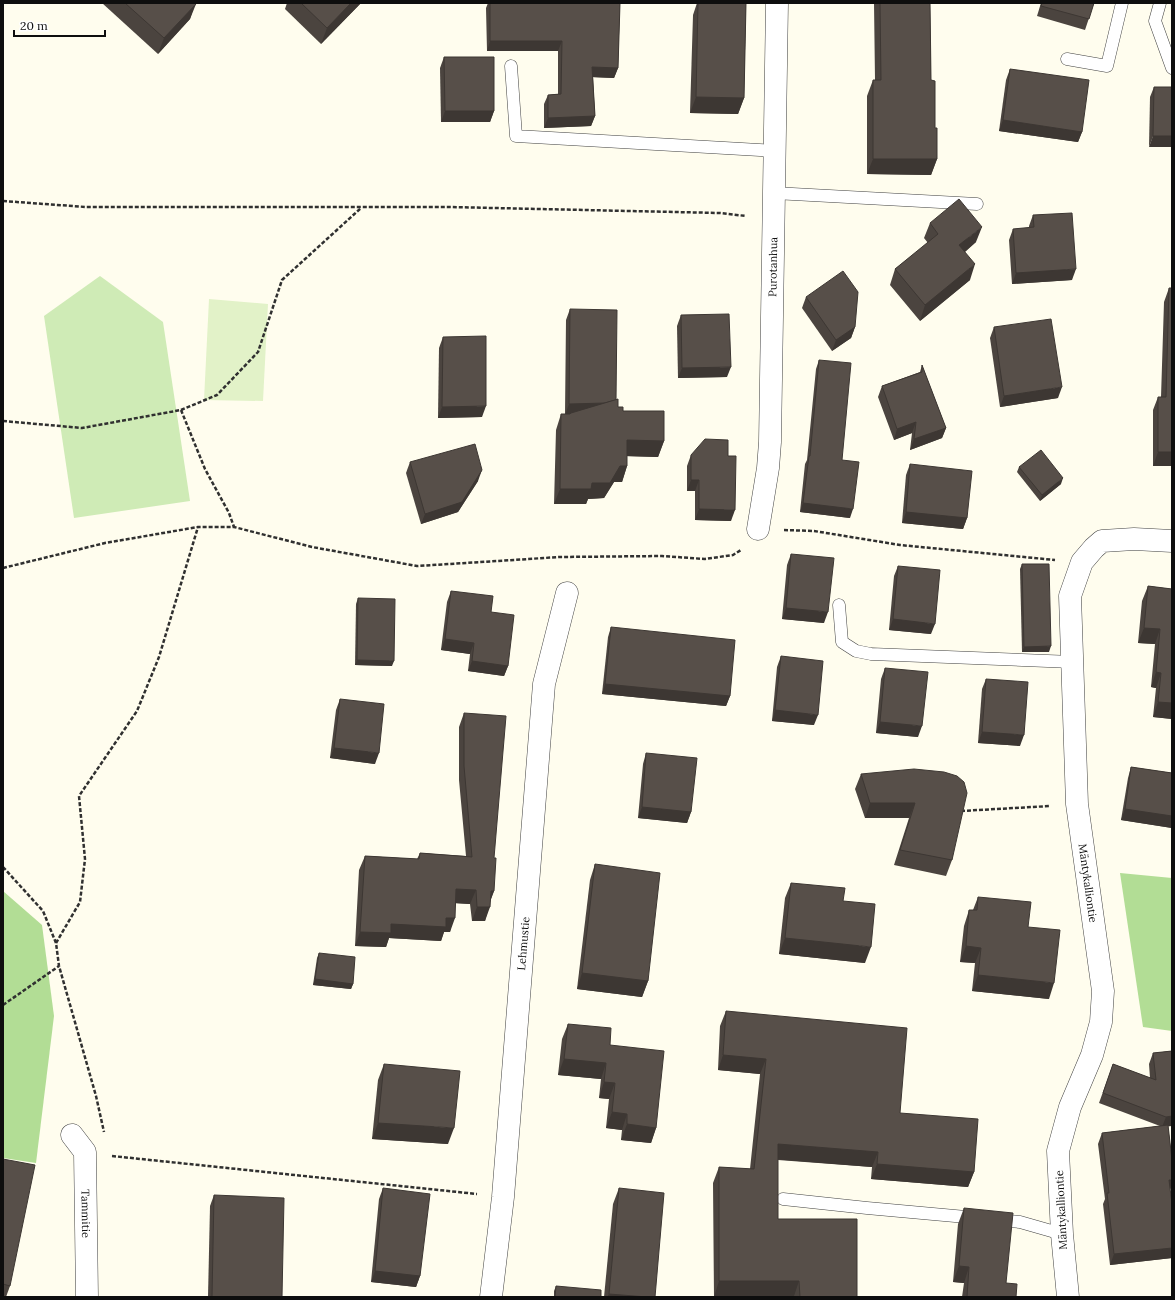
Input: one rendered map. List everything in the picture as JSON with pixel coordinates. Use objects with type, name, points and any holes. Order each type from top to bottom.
[{"type":"street","name":"Purotanhua","points":[[758,529],[768,468],[769,448],[777,3]]},
{"type":"street","name":"Mäntykalliontie","points":[[1068,1297],[1062,1234],[1058,1151],[1070,1107],[1092,1055],[1102,1022],[1103,991],[1077,804],[1070,596],[1082,562],[1094,548],[1102,542],[1134,539],[1172,541]]},
{"type":"street","name":"Lehmustie","points":[[492,1297],[503,1197],[544,684],[567,593]]},
{"type":"street","points":[[72,1135],[85,1152]]},
{"type":"street","name":"Tammitie","points":[[85,1152],[86,1297]]},
{"type":"lane","points":[[1067,59],[1107,66],[1122,3]]},
{"type":"lane","points":[[1160,3],[1155,21],[1172,68]]},
{"type":"lane","points":[[512,66],[516,136],[775,151]]},
{"type":"lane","points":[[774,193],[977,204]]},
{"type":"lane","points":[[840,605],[842,642],[856,651],[871,654],[1073,662]]},
{"type":"lane","points":[[783,1199],[1020,1222],[1062,1234]]},
{"type":"path","points":[[3,201],[86,207],[456,207],[720,213],[773,220]]},
{"type":"path","points":[[3,421],[82,428],[181,410],[217,395],[258,352],[282,280],[362,207]]},
{"type":"path","points":[[181,410],[205,469],[229,513],[234,527]]},
{"type":"path","points":[[3,568],[104,543],[198,527],[234,527],[312,547],[416,566],[560,557],[662,556],[705,559],[733,555],[749,545],[758,529],[814,531],[900,545],[1082,562]]},
{"type":"path","points":[[56,943],[80,902],[85,859],[79,796],[136,711],[159,657],[198,527]]},
{"type":"path","points":[[961,811],[1051,806]]},
{"type":"path","points":[[3,867],[44,911],[56,943],[59,966],[96,1096],[104,1130]]},
{"type":"path","points":[[3,1005],[59,966]]},
{"type":"path","points":[[85,1152],[503,1197]]},
{"type":"green space","points":[[100,276],[163,322],[190,501],[74,518],[44,316]]},
{"type":"green space","points":[[209,299],[268,304],[263,401],[204,400]]},
{"type":"green space","points":[[1120,873],[1172,878],[1172,1031],[1143,1027]]},
{"type":"green space","points":[[3,891],[42,925],[54,1016],[36,1163],[3,1158]]},
{"type":"building","points":[[125,3],[195,3],[196,4],[164,38]]},
{"type":"building","points":[[301,3],[351,3],[327,28]]},
{"type":"building","points":[[490,3],[620,3],[618,68],[592,67],[595,116],[548,118],[548,95],[561,94],[562,41],[490,41]]},
{"type":"building","points":[[698,3],[746,3],[744,98],[696,97]]},
{"type":"building","points":[[880,3],[930,3],[931,80],[935,81],[935,128],[937,128],[937,159],[873,159],[873,80],[881,80]]},
{"type":"building","points":[[1042,3],[1094,3],[1089,19],[1041,6]]},
{"type":"building","points":[[444,57],[494,57],[494,111],[445,111]]},
{"type":"building","points":[[1010,69],[1089,80],[1082,132],[1003,120]]},
{"type":"building","points":[[1154,87],[1172,87],[1172,136],[1153,136]]},
{"type":"building","points":[[959,199],[982,227],[959,245],[975,264],[925,305],[895,269],[938,234],[930,223]]},
{"type":"building","points":[[1072,213],[1076,269],[1016,273],[1013,229],[1034,227],[1033,215]]},
{"type":"building","points":[[843,271],[858,292],[855,327],[836,340],[806,297]]},
{"type":"building","points":[[1169,288],[1172,288],[1172,452],[1158,452],[1158,397],[1166,397]]},
{"type":"building","points":[[570,309],[617,310],[616,400],[605,403],[569,404]]},
{"type":"building","points":[[729,314],[731,367],[682,368],[681,315]]},
{"type":"building","points":[[1051,319],[1062,387],[1004,396],[994,327]]},
{"type":"building","points":[[486,336],[486,406],[442,407],[443,337]]},
{"type":"building","points":[[819,360],[851,363],[842,460],[859,462],[853,509],[803,503],[810,456]]},
{"type":"building","points":[[922,365],[946,428],[914,439],[916,422],[897,429],[882,386],[922,372]]},
{"type":"building","points":[[618,399],[618,407],[623,407],[623,411],[664,411],[664,441],[627,440],[627,466],[620,466],[610,483],[592,483],[591,489],[560,489],[561,414],[570,414]]},
{"type":"building","points":[[705,439],[728,440],[728,456],[736,456],[735,510],[699,509],[699,480],[691,480],[691,455]]},
{"type":"building","points":[[475,444],[482,470],[462,502],[425,514],[410,462]]},
{"type":"building","points":[[1041,450],[1063,478],[1042,495],[1019,467]]},
{"type":"building","points":[[910,464],[972,471],[967,518],[906,512]]},
{"type":"building","points":[[791,554],[834,558],[828,612],[786,608]]},
{"type":"building","points":[[1022,564],[1049,564],[1051,646],[1024,647]]},
{"type":"building","points":[[898,566],[940,570],[935,624],[893,619]]},
{"type":"building","points":[[1148,586],[1172,589],[1172,703],[1158,702],[1161,673],[1156,672],[1160,629],[1144,628]]},
{"type":"building","points":[[451,591],[493,596],[491,612],[514,615],[508,666],[472,661],[474,643],[445,639]]},
{"type":"building","points":[[358,598],[395,599],[394,661],[357,660]]},
{"type":"building","points":[[611,627],[735,640],[730,696],[605,684]]},
{"type":"building","points":[[781,656],[823,661],[818,715],[775,710]]},
{"type":"building","points":[[885,668],[928,672],[922,726],[880,722]]},
{"type":"building","points":[[986,679],[1028,682],[1024,735],[982,732]]},
{"type":"building","points":[[340,699],[384,704],[379,753],[334,748]]},
{"type":"building","points":[[464,713],[506,716],[494,858],[496,858],[494,891],[491,891],[490,907],[477,907],[476,890],[456,889],[455,918],[446,918],[446,927],[391,924],[391,933],[360,932],[365,856],[419,859],[420,853],[472,857],[464,766]]},
{"type":"building","points":[[646,753],[697,758],[691,812],[642,807]]},
{"type":"building","points":[[1131,767],[1172,773],[1172,816],[1125,809]]},
{"type":"building","points":[[914,769],[944,772],[957,776],[964,782],[967,793],[952,860],[900,850],[915,803],[870,803],[861,774]]},
{"type":"building","points":[[595,864],[660,873],[648,981],[582,973]]},
{"type":"building","points":[[791,883],[845,888],[843,901],[875,904],[871,947],[785,938]]},
{"type":"building","points":[[978,897],[1031,902],[1028,927],[1060,930],[1054,983],[978,975],[981,948],[966,946],[969,910],[977,910]]},
{"type":"building","points":[[319,953],[355,957],[353,984],[315,979]]},
{"type":"building","points":[[726,1011],[907,1028],[900,1113],[978,1119],[974,1172],[877,1164],[878,1152],[778,1144],[778,1219],[857,1219],[857,1297],[800,1297],[799,1281],[719,1281],[719,1167],[754,1169],[766,1059],[723,1055]]},
{"type":"building","points":[[568,1024],[611,1028],[610,1045],[664,1051],[656,1128],[627,1124],[627,1114],[612,1112],[615,1083],[604,1082],[606,1063],[564,1059]]},
{"type":"building","points":[[1172,1051],[1172,1116],[1166,1117],[1103,1093],[1113,1064],[1156,1080],[1153,1053]]},
{"type":"building","points":[[384,1064],[460,1071],[454,1128],[378,1123]]},
{"type":"building","points":[[1168,1125],[1172,1160],[1172,1180],[1169,1180],[1172,1204],[1172,1248],[1114,1254],[1102,1133]]},
{"type":"building","points":[[3,1159],[35,1165],[10,1286],[3,1284]]},
{"type":"building","points":[[383,1188],[430,1194],[420,1276],[375,1271]]},
{"type":"building","points":[[619,1188],[664,1193],[655,1297],[609,1294]]},
{"type":"building","points":[[214,1195],[284,1198],[282,1297],[212,1297]]},
{"type":"building","points":[[964,1208],[1013,1213],[1006,1283],[1017,1284],[1016,1297],[967,1297],[969,1267],[959,1266]]},
{"type":"building","points":[[556,1286],[601,1290],[601,1297],[555,1297]]}]
